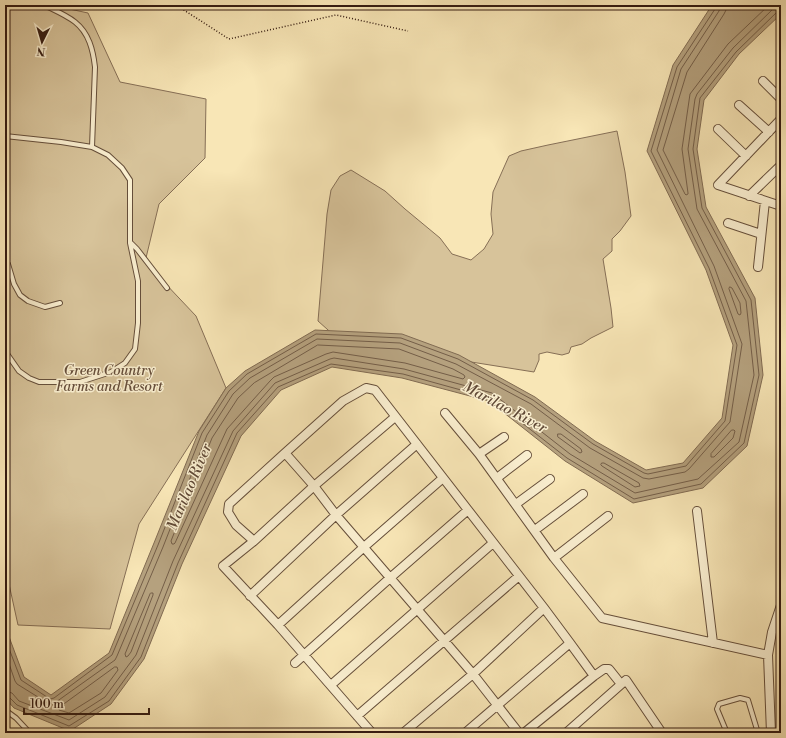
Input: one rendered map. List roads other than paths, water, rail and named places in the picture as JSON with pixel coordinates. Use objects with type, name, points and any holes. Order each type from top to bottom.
[{"type":"street","points":[[763,80],[781,99]]},
{"type":"street","points":[[739,105],[769,132]]},
{"type":"street","points":[[781,119],[718,185],[781,206]]},
{"type":"street","points":[[718,129],[746,156]]},
{"type":"street","points":[[749,196],[781,166]]},
{"type":"street","points":[[758,267],[765,201]]},
{"type":"street","points":[[728,223],[761,234]]},
{"type":"street","points":[[254,541],[236,525],[228,512],[229,504],[343,401],[366,388],[375,390],[544,608],[594,676]]},
{"type":"street","points":[[445,413],[479,454],[554,558],[602,618],[768,655]]},
{"type":"street","points":[[372,733],[278,625],[223,566],[254,541],[314,486],[395,417]]},
{"type":"street","points":[[479,454],[504,437]]},
{"type":"street","points":[[250,596],[336,515],[417,444]]},
{"type":"street","points":[[285,453],[314,486],[336,515],[473,674],[518,733]]},
{"type":"street","points":[[497,478],[527,455]]},
{"type":"street","points":[[278,625],[443,478]]},
{"type":"street","points":[[516,504],[550,479]]},
{"type":"street","points":[[535,530],[584,494]]},
{"type":"street","points":[[295,663],[468,510]]},
{"type":"street","points":[[697,510],[713,643]]},
{"type":"street","points":[[554,558],[608,516]]},
{"type":"street","points":[[330,685],[493,543]]},
{"type":"street","points":[[357,716],[519,576]]},
{"type":"street","points":[[770,732],[768,655],[772,632],[781,604]]},
{"type":"street","points":[[403,733],[473,674],[544,608]]},
{"type":"street","points":[[465,733],[570,643]]},
{"type":"street","points":[[524,733],[604,669],[608,669],[621,684]]},
{"type":"street","points":[[566,733],[626,680],[662,733]]},
{"type":"lane","points":[[44,5],[74,22],[83,30],[90,42],[95,67],[92,147]]},
{"type":"lane","points":[[5,136],[92,147],[108,155],[122,168],[130,180],[130,243],[138,281],[138,323],[135,349],[125,363],[111,372],[80,382],[39,382],[28,378],[19,371],[5,351]]},
{"type":"lane","points":[[130,243],[137,248],[167,288]]},
{"type":"lane","points":[[5,262],[8,264],[14,284],[20,295],[28,301],[45,307],[60,303]]},
{"type":"lane","points":[[727,733],[717,709],[719,704],[740,698],[748,700],[758,733]]},
{"type":"lane","points":[[5,710],[16,718],[30,733]]},
{"type":"lane","points":[[5,732],[11,733]]},
{"type":"water","name":"Marilao River","points":[[712,5],[781,5],[781,14],[739,54],[704,100],[697,149],[706,207],[755,298],[763,375],[747,446],[703,488],[633,503],[565,461],[489,401],[402,378],[332,367],[281,390],[241,436],[182,564],[144,659],[111,704],[70,731],[14,708],[5,698],[5,626],[24,677],[51,695],[109,653],[199,431],[226,388],[245,371],[315,330],[402,334],[459,355],[535,397],[595,441],[646,470],[683,463],[722,418],[733,345],[706,270],[647,151],[673,65]]},
{"type":"park label","name":"Green Country Farms and Resort","points":[[109,378]]}]
